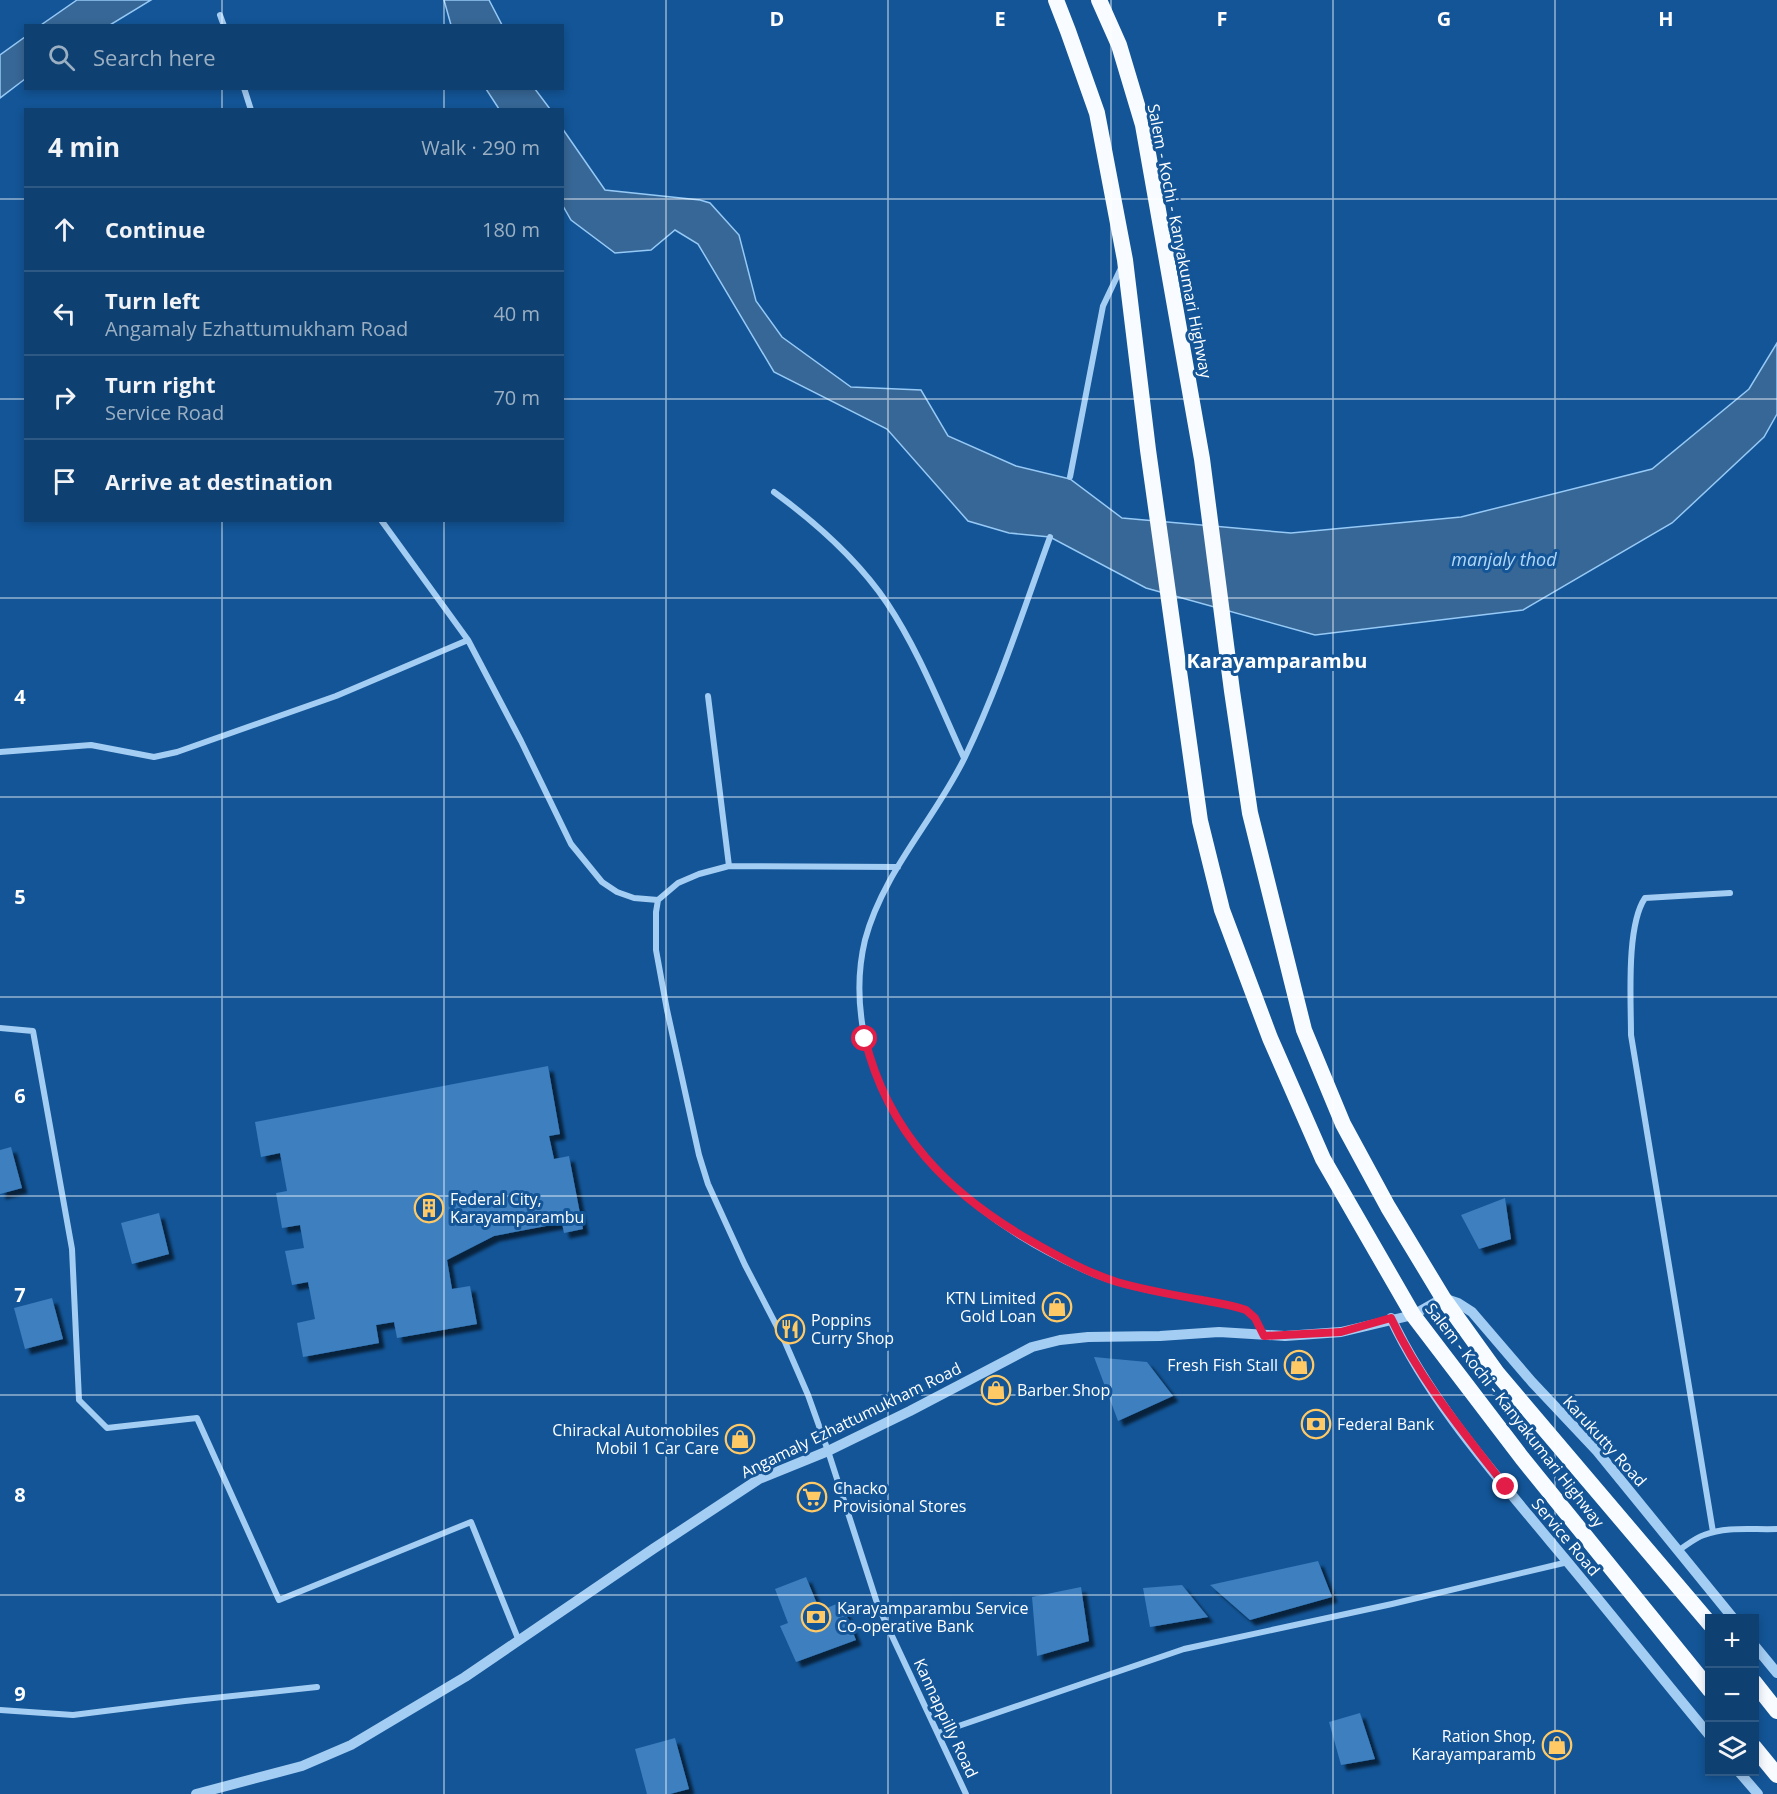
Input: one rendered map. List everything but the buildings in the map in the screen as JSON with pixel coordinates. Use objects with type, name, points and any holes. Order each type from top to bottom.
[{"type":"highway","points":[[1056,0],[1096,113],[1125,260]]},
{"type":"highway","name":"Salem - Kochi - Kanyakumari Highway","points":[[1099,0],[1119,45],[1143,125],[1202,459],[1250,813],[1304,1030],[1343,1124],[1388,1207],[1443,1298],[1497,1373],[1705,1618]]},
{"type":"highway","name":"Salem - Kochi - Kanyakumari Highway","points":[[1125,260],[1148,450],[1200,820],[1222,910],[1266,1028],[1323,1159],[1413,1315],[1522,1458],[1705,1684]]},
{"type":"highway","points":[[1759,1687],[1777,1711]]},
{"type":"highway","points":[[1759,1752],[1777,1775]]},
{"type":"street","points":[[220,15],[223,24]]},
{"type":"street","points":[[245,90],[250,108]]},
{"type":"street","points":[[1070,477],[1103,306],[1125,260]]},
{"type":"street","points":[[774,492],[798,509],[822,531],[873,584],[917,657],[964,758]]},
{"type":"street","points":[[382,522],[468,640],[571,844],[602,882],[617,892],[634,898],[658,900],[678,883],[699,874],[729,867],[898,867]]},
{"type":"street","points":[[1050,537],[998,682],[964,758],[952,782],[898,867],[880,902],[865,940],[859,978],[861,1017],[870,1061],[887,1100],[905,1131],[924,1157],[974,1205],[1059,1258],[1096,1274],[1144,1289],[1240,1307],[1251,1313],[1264,1336]]},
{"type":"street","points":[[0,752],[90,745],[153,758],[177,752],[336,696],[468,640]]},
{"type":"street","points":[[708,696],[729,867]]},
{"type":"street","points":[[1713,1532],[1631,1035],[1632,953],[1639,907],[1645,898],[1730,892]]},
{"type":"street","name":"Kannappilly Road","points":[[658,900],[655,934],[658,967],[699,1155],[719,1212],[785,1342],[828,1451],[878,1606],[966,1794]]},
{"type":"street","points":[[0,1028],[33,1031],[72,1249],[79,1400],[107,1428],[197,1418],[279,1600],[471,1522],[519,1641]]},
{"type":"street","points":[[1413,1315],[1443,1298]]},
{"type":"street","name":"Karukutty Road","points":[[1443,1298],[1458,1303],[1472,1312],[1532,1382],[1597,1451],[1730,1614]]},
{"type":"street","name":"Angamaly Ezhattumukham Road","points":[[196,1794],[303,1766],[351,1745],[465,1677],[759,1479],[828,1451],[1032,1347],[1060,1340],[1088,1337],[1219,1332],[1264,1336],[1341,1332],[1391,1318],[1413,1315]]},
{"type":"street","name":"Service Road","points":[[1391,1318],[1406,1350],[1453,1419],[1705,1730]]},
{"type":"street","points":[[1679,1550],[1702,1535],[1713,1532],[1777,1529]]},
{"type":"street","points":[[938,1733],[1184,1649],[1392,1604],[1568,1562]]},
{"type":"street","points":[[1759,1650],[1777,1674]]},
{"type":"street","points":[[0,1710],[73,1715],[318,1687]]},
{"type":"street","points":[[1742,1776],[1758,1794]]},
{"type":"water","points":[[77,0],[151,0],[112,24],[42,24]]},
{"type":"water","points":[[444,0],[489,0],[501,24],[451,24]]},
{"type":"water","points":[[24,38],[24,80],[0,98],[0,55]]},
{"type":"water","points":[[487,90],[536,90],[549,108],[498,108]]},
{"type":"water","name":"manjaly thod","points":[[564,131],[605,190],[710,203],[739,235],[756,301],[782,337],[851,387],[921,390],[948,436],[1016,466],[1070,479],[1122,518],[1291,533],[1461,517],[1652,469],[1749,389],[1777,343],[1777,414],[1764,437],[1672,523],[1523,610],[1315,635],[1146,588],[1050,537],[1009,533],[968,521],[887,429],[774,372],[698,244],[675,230],[651,250],[615,253],[571,220],[564,208]]},
{"type":"place","name":"Federal City, Karayamparambu","points":[[429,1208]]},
{"type":"place","name":"KTN Limited Gold Loan","points":[[1057,1307]]},
{"type":"place","name":"Poppins Curry Shop","points":[[790,1329]]},
{"type":"place","name":"Fresh Fish Stall","points":[[1299,1365]]},
{"type":"place","name":"Barber Shop","points":[[996,1390]]},
{"type":"place","name":"Federal Bank","points":[[1316,1424]]},
{"type":"place","name":"Chirackal Automobiles Mobil 1 Car Care","points":[[740,1439]]},
{"type":"place","name":"Chacko Provisional Stores","points":[[812,1497]]},
{"type":"place","name":"Karayamparambu Service Co-operative Bank","points":[[816,1617]]},
{"type":"place","name":"Ration Shop, Karayamparamb","points":[[1557,1745]]},
{"type":"district","name":"Karayamparambu","points":[[1277,661]]},
{"type":"route","points":[[865,1039],[870,1061],[887,1100],[905,1131],[924,1157],[974,1205],[1059,1258],[1086,1271],[1144,1289],[1240,1307],[1251,1313],[1264,1336],[1341,1332],[1391,1318],[1406,1350],[1453,1419],[1506,1487]]}]
